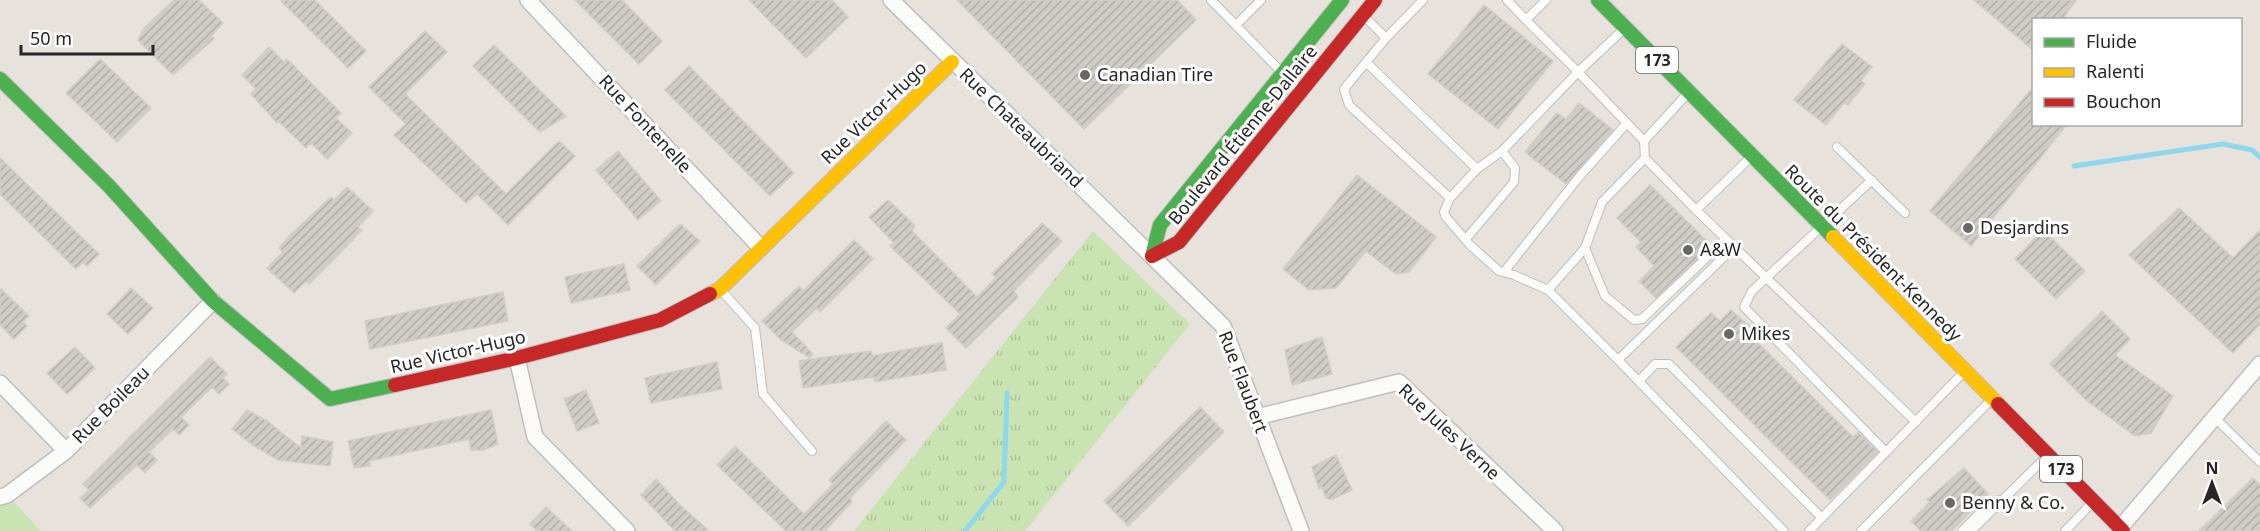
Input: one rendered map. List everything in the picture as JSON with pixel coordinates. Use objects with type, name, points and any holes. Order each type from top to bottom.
[{"type":"street","name":"Rue Fontenelle","points":[[528,0],[761,248]]},
{"type":"street","name":"Rue Chateaubriand","points":[[891,0],[1152,256]]},
{"type":"street","name":"Boulevard Étienne-Dallaire","points":[[1152,256],[1160,225],[1342,0]]},
{"type":"street","name":"Boulevard Étienne-Dallaire","points":[[1152,256],[1179,242],[1374,0]]},
{"type":"street","name":"Route du Président-Kennedy","points":[[1598,0],[2121,529]]},
{"type":"street","name":"Rue Victor-Hugo","points":[[0,79],[109,186],[213,301],[330,399],[517,358],[660,320],[720,289],[952,62]]},
{"type":"street","name":"Rue Flaubert","points":[[1152,256],[1223,326],[1301,531]]},
{"type":"street","name":"Rue Boileau","points":[[0,497],[7,495],[66,451],[213,301]]},
{"type":"street","points":[[517,358],[536,437],[627,531]]},
{"type":"street","points":[[2121,529],[2214,417],[2258,369]]},
{"type":"street","name":"Rue Jules Verne","points":[[1257,417],[1399,382],[1555,531]]},
{"type":"street","points":[[0,383],[66,451]]},
{"type":"lane","points":[[1211,0],[1301,91]]},
{"type":"lane","points":[[1236,25],[1261,0]]},
{"type":"lane","points":[[1424,0],[1386,38],[1344,89],[1349,105],[1450,198]]},
{"type":"lane","points":[[1507,0],[1644,141],[1645,158],[1725,240],[1916,422]]},
{"type":"lane","points":[[1526,20],[1546,0]]},
{"type":"lane","points":[[1363,15],[1386,38]]},
{"type":"lane","points":[[1625,27],[1502,151],[1477,169],[1450,198],[1444,212],[1466,239],[1499,271],[1548,290],[1784,531]]},
{"type":"lane","points":[[1366,62],[1477,169]]},
{"type":"lane","points":[[1644,141],[1689,92]]},
{"type":"lane","points":[[1504,272],[1579,177],[1627,123]]},
{"type":"lane","points":[[1836,147],[1905,213]]},
{"type":"lane","points":[[1466,239],[1514,182],[1515,168],[1502,151]]},
{"type":"lane","points":[[1696,210],[1752,156]]},
{"type":"lane","points":[[1548,290],[1585,248],[1602,202],[1645,158]]},
{"type":"lane","points":[[1872,180],[1766,278],[1745,302],[1745,310],[1886,452]]},
{"type":"lane","points":[[1585,248],[1605,296],[1634,320],[1642,319],[1725,240]]},
{"type":"lane","points":[[1618,360],[1734,247]]},
{"type":"lane","points":[[720,289],[755,328],[763,394],[812,451]]},
{"type":"lane","points":[[1639,381],[1655,364],[1669,364],[1822,518]]},
{"type":"lane","points":[[1809,531],[1965,371]]},
{"type":"lane","points":[[1866,529],[1992,399]]},
{"type":"lane","points":[[2214,417],[2260,462]]},
{"type":"lane","points":[[1971,531],[2047,455]]},
{"type":"lane","points":[[1962,531],[1992,503],[2005,497]]},
{"type":"lane","points":[[2065,531],[2094,502]]},
{"type":"green space","points":[[1093,231],[1190,324],[1025,531],[854,531]]},
{"type":"green space","points":[[7,495],[41,531],[0,531],[0,497]]},
{"type":"building","points":[[174,0],[199,0],[223,23],[211,36],[214,39],[173,75],[138,40],[144,28]]},
{"type":"building","points":[[280,0],[315,0],[366,51],[348,68]]},
{"type":"building","points":[[575,0],[622,0],[662,41],[639,64]]},
{"type":"building","points":[[749,0],[832,0],[848,17],[806,58]]},
{"type":"building","name":"Canadian Tire","points":[[957,0],[1177,0],[1196,20],[1084,129]]},
{"type":"building","points":[[1974,0],[2076,0],[2063,18],[2032,18],[2032,49]]},
{"type":"building","points":[[1484,5],[1553,61],[1498,129],[1428,74]]},
{"type":"building","points":[[425,31],[447,52],[405,94],[506,194],[559,141],[575,156],[508,225],[477,194],[466,203],[394,135],[406,124],[369,87]]},
{"type":"building","points":[[1842,44],[1872,67],[1861,81],[1865,84],[1848,105],[1844,103],[1826,125],[1794,100]]},
{"type":"building","points":[[494,45],[566,116],[540,132],[473,66]]},
{"type":"building","points":[[269,47],[284,62],[287,59],[341,113],[336,118],[352,133],[327,159],[311,143],[306,148],[279,122],[277,123],[251,94],[256,89],[242,75]]},
{"type":"building","points":[[100,59],[151,108],[117,142],[66,93]]},
{"type":"building","points":[[689,66],[794,173],[770,196],[665,90]]},
{"type":"building","points":[[2032,88],[2032,126],[2065,126],[1971,246],[1930,211]]},
{"type":"building","points":[[1579,103],[1613,130],[1566,184],[1525,152],[1557,113],[1566,119]]},
{"type":"building","points":[[618,151],[661,201],[638,220],[596,170]]},
{"type":"building","points":[[0,158],[99,254],[87,266],[83,262],[76,269],[0,194]]},
{"type":"building","points":[[1357,175],[1436,237],[1409,272],[1396,274],[1366,251],[1336,288],[1309,290],[1283,269]]},
{"type":"building","points":[[1650,185],[1711,245],[1656,298],[1639,281],[1654,266],[1636,247],[1641,242],[1617,218]]},
{"type":"building","points":[[347,187],[373,211],[358,227],[362,230],[342,251],[309,284],[306,281],[294,293],[267,268],[283,252],[279,248],[289,236],[331,197],[334,200]]},
{"type":"building","points":[[888,200],[915,226],[912,231],[977,297],[996,278],[992,274],[1042,223],[1062,241],[1014,291],[1018,297],[966,348],[946,328],[960,314],[890,246],[894,243],[869,217]]},
{"type":"building","points":[[2179,208],[2233,258],[2260,230],[2260,324],[2233,353],[2129,255]]},
{"type":"building","points":[[680,224],[700,241],[656,285],[637,266]]},
{"type":"building","points":[[2043,230],[2085,271],[2056,299],[2015,259]]},
{"type":"building","points":[[854,240],[873,259],[820,312],[817,308],[792,332],[813,354],[810,358],[781,340],[762,321],[799,286],[803,291]]},
{"type":"building","points":[[624,264],[630,290],[571,303],[565,277]]},
{"type":"building","points":[[0,288],[29,316],[23,322],[27,326],[14,339],[0,325]]},
{"type":"building","points":[[131,288],[153,308],[128,334],[107,314]]},
{"type":"building","points":[[503,292],[508,321],[370,349],[365,321]]},
{"type":"building","points":[[1731,310],[1755,331],[1751,336],[1853,437],[1858,432],[1878,452],[1830,500],[1676,347],[1711,313],[1720,321]]},
{"type":"building","points":[[2102,311],[2130,339],[2115,355],[2173,396],[2151,433],[2135,436],[2086,400],[2050,364]]},
{"type":"building","points":[[1322,337],[1332,374],[1292,385],[1285,350]]},
{"type":"building","points":[[942,343],[946,370],[875,382],[874,377],[803,388],[799,361],[871,351],[872,356]]},
{"type":"building","points":[[75,347],[95,368],[67,394],[47,373]]},
{"type":"building","points":[[210,357],[227,374],[223,378],[229,384],[219,394],[212,387],[181,417],[189,425],[179,435],[173,429],[149,452],[157,460],[145,473],[137,465],[90,508],[80,498],[89,490],[83,484]]},
{"type":"building","points":[[717,362],[722,389],[651,403],[645,378]]},
{"type":"building","points":[[586,390],[599,423],[577,431],[564,399]]},
{"type":"building","points":[[1200,407],[1224,432],[1128,526],[1104,501]]},
{"type":"building","points":[[247,410],[267,421],[301,448],[302,436],[333,442],[330,466],[278,460],[254,446],[232,429]]},
{"type":"building","points":[[491,410],[498,444],[483,450],[471,450],[469,439],[369,461],[370,466],[354,468],[348,441]]},
{"type":"building","points":[[886,421],[906,440],[850,498],[852,502],[825,531],[786,531],[717,465],[735,446],[804,514],[833,484],[829,480]]},
{"type":"building","points":[[1336,455],[1352,490],[1331,500],[1326,498],[1322,487],[1319,489],[1312,467]]},
{"type":"building","points":[[1964,468],[1988,494],[1952,531],[1921,531],[1911,521],[1930,502],[1927,500]]},
{"type":"building","points":[[2253,478],[2260,485],[2260,531],[2199,531]]},
{"type":"building","points":[[656,479],[709,531],[675,531],[641,495]]},
{"type":"building","points":[[546,507],[572,531],[537,531],[530,524]]},
{"type":"waterway","points":[[2074,166],[2223,144],[2252,150],[2260,157]]},
{"type":"waterway","points":[[965,531],[1004,482],[1007,393]]},
{"type":"traffic: fast","points":[[1152,256],[1160,225],[1342,0]]},
{"type":"traffic: fast","points":[[1598,0],[1833,237]]},
{"type":"traffic: fast","points":[[0,79],[109,186],[213,301],[330,399],[395,385]]},
{"type":"traffic: slow","points":[[710,294],[720,289],[952,62]]},
{"type":"traffic: slow","points":[[1833,237],[1998,404]]},
{"type":"traffic: jam","points":[[1152,256],[1179,242],[1375,0]]},
{"type":"traffic: jam","points":[[395,385],[517,358],[660,320],[710,294]]},
{"type":"traffic: jam","points":[[1998,404],[2123,531]]},
{"type":"place","name":"Canadian Tire","points":[[1085,75]]},
{"type":"place","name":"Desjardins","points":[[1968,228]]},
{"type":"place","name":"A&W","points":[[1688,250]]},
{"type":"place","name":"Mikes","points":[[1729,334]]},
{"type":"place","name":"Benny & Co.","points":[[1950,503]]}]
